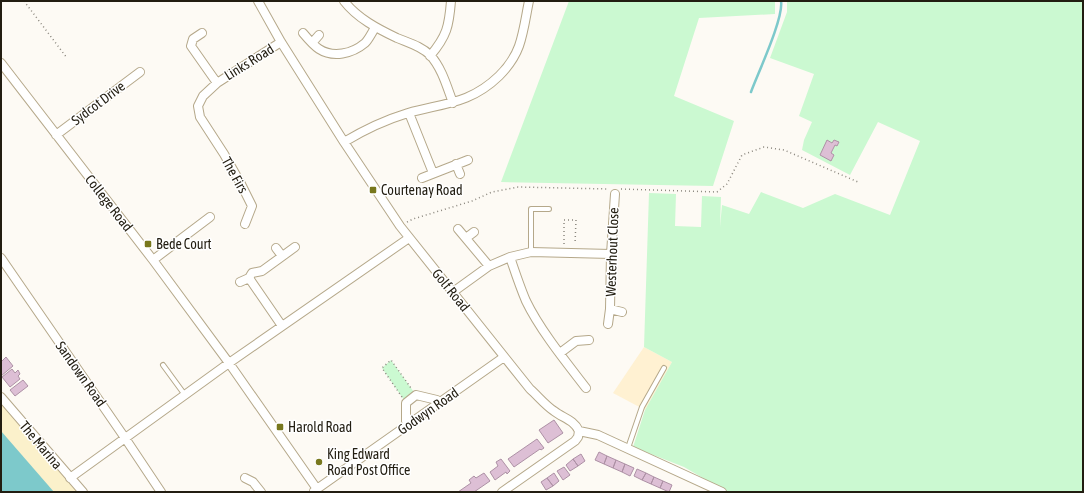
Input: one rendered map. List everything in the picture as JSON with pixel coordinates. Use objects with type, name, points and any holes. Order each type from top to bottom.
[{"type":"street","name":"Golf Road","points":[[258,1],[281,42],[344,142],[400,226],[530,389],[554,411],[572,422],[579,431]]},
{"type":"street","points":[[344,1],[349,7],[375,28],[417,46],[430,56],[439,69],[453,103]]},
{"type":"street","points":[[430,56],[443,40],[448,27],[451,1]]},
{"type":"street","points":[[344,142],[364,130],[391,119],[409,113],[453,103],[473,96],[490,84],[507,68],[519,46],[529,1]]},
{"type":"street","points":[[303,34],[318,49],[328,54],[339,54],[352,51],[365,43],[375,28]]},
{"type":"street","name":"Links Road","points":[[202,32],[193,39],[191,46],[217,83]]},
{"type":"street","points":[[312,43],[318,36]]},
{"type":"street","name":"Links Road","points":[[206,128],[200,118],[198,106],[202,96],[217,83],[281,42]]},
{"type":"street","name":"College Road","points":[[1,63],[153,260],[229,363],[315,491]]},
{"type":"street","name":"Sydcot Drive","points":[[56,135],[140,72]]},
{"type":"street","points":[[409,113],[433,173]]},
{"type":"street","name":"The Firs","points":[[206,128],[224,154],[252,206],[245,224]]},
{"type":"street","points":[[422,178],[468,160]]},
{"type":"street","points":[[456,164],[460,174]]},
{"type":"street","name":"Westerhout Close","points":[[608,324],[616,190]]},
{"type":"street","points":[[153,260],[210,216]]},
{"type":"street","points":[[458,229],[488,266]]},
{"type":"street","points":[[466,238],[474,232]]},
{"type":"street","points":[[70,478],[229,363],[409,238]]},
{"type":"street","points":[[240,282],[249,278],[252,273],[262,271],[295,247]]},
{"type":"street","points":[[276,248],[282,256]]},
{"type":"street","points":[[453,292],[488,266],[510,257],[531,252],[611,254]]},
{"type":"street","points":[[510,257],[528,304],[560,353],[586,388]]},
{"type":"street","name":"Sandown Road","points":[[1,258],[125,438],[160,492]]},
{"type":"street","points":[[249,278],[282,326]]},
{"type":"street","name":"Westerhout Close","points":[[610,310],[622,312]]},
{"type":"street","points":[[560,353],[576,341],[589,340]]},
{"type":"street","name":"Godwyn Road","points":[[315,491],[504,357]]},
{"type":"street","points":[[408,425],[406,421],[406,403],[416,395],[437,400],[439,403]]},
{"type":"street","name":"The Marina","points":[[1,397],[83,492]]},
{"type":"street","points":[[502,492],[513,489],[575,441],[578,437],[579,431],[598,435],[722,492]]},
{"type":"street","points":[[245,478],[253,482],[261,492]]},
{"type":"lane","points":[[531,252],[531,209],[548,209]]},
{"type":"lane","points":[[163,365],[185,395]]},
{"type":"lane","points":[[628,448],[642,407],[664,368]]},
{"type":"path","points":[[24,1],[67,58]]},
{"type":"path","points":[[400,226],[413,219],[472,201],[492,192],[518,187],[717,192],[727,184],[742,155],[764,147],[784,150],[858,182]]},
{"type":"path","points":[[564,252],[564,220],[576,220],[575,252]]},
{"type":"path","points":[[406,403],[382,368],[391,360],[416,395]]},
{"type":"shaded area","points":[[644,347],[672,362],[645,410],[613,393]]},
{"type":"green space","points":[[569,1],[775,1],[775,14],[699,18],[674,96],[734,121],[713,186],[501,182]]},
{"type":"green space","points":[[787,1],[1083,1],[1083,492],[727,492],[684,467],[633,447],[645,410],[672,362],[644,347],[649,193],[676,194],[675,226],[701,227],[702,196],[721,197],[720,227],[722,205],[749,214],[761,192],[803,208],[835,194],[890,215],[920,141],[878,122],[850,175],[802,150],[804,140],[812,122],[799,116],[814,74],[770,58],[787,12]],"holes":[[[834,140],[839,143],[837,146],[835,145],[831,153],[834,155],[831,161],[820,155],[827,141],[832,143]]]},
{"type":"green space","points":[[391,360],[416,395],[406,403],[382,368]]},
{"type":"sand","points":[[1,404],[79,492],[1,492]]},
{"type":"water","points":[[1,431],[54,492],[1,492]]},
{"type":"building","points":[[827,140],[832,143],[834,140],[839,142],[837,146],[835,145],[831,153],[834,155],[831,161],[820,155]]},
{"type":"building","points":[[6,357],[13,366],[1,376],[1,362]]},
{"type":"building","points":[[12,369],[15,373],[18,370],[20,374],[18,376],[20,379],[10,387],[2,377]]},
{"type":"building","points":[[23,380],[28,386],[15,396],[10,390]]},
{"type":"building","points":[[554,420],[563,433],[548,443],[539,430]]},
{"type":"building","points":[[537,439],[544,448],[541,450],[540,449],[514,467],[508,459]]},
{"type":"building","points":[[599,452],[607,456],[604,464],[595,460]]},
{"type":"building","points":[[581,454],[585,461],[578,466],[573,459]]},
{"type":"building","points":[[607,456],[616,460],[613,468],[604,464]]},
{"type":"building","points":[[501,459],[510,471],[507,474],[506,472],[495,480],[490,472],[498,466],[496,462]]},
{"type":"building","points":[[573,459],[578,466],[570,471],[566,465]]},
{"type":"building","points":[[616,460],[625,464],[622,472],[613,468]]},
{"type":"building","points":[[625,464],[634,468],[630,476],[622,472]]},
{"type":"building","points":[[564,467],[570,475],[563,480],[557,471]]},
{"type":"building","points":[[637,469],[646,473],[642,480],[634,476]]},
{"type":"building","points":[[484,473],[490,481],[474,492],[458,492],[471,483],[469,480],[474,476],[476,478]]},
{"type":"building","points":[[554,473],[559,481],[553,486],[547,478]]},
{"type":"building","points":[[646,473],[654,477],[651,484],[642,480]]},
{"type":"building","points":[[654,477],[663,481],[660,488],[651,484]]},
{"type":"building","points":[[547,478],[553,486],[546,490],[541,482]]},
{"type":"building","points":[[663,481],[672,485],[669,492],[660,488]]},
{"type":"waterway","points":[[751,92],[779,20],[781,1]]},
{"type":"place","name":"Courtenay Road","points":[[373,190]]},
{"type":"place","name":"Bede Court","points":[[148,244]]},
{"type":"place","name":"Harold Road","points":[[280,427]]},
{"type":"place","name":"King Edward Road Post Office","points":[[319,462]]}]
